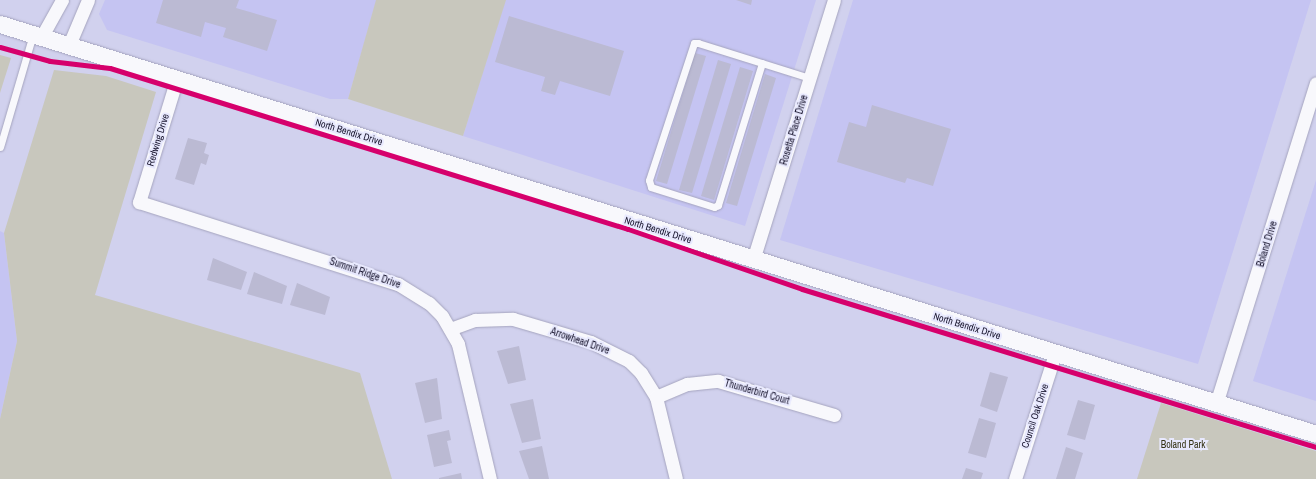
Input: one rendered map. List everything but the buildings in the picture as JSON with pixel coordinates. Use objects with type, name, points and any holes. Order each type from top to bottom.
[{"type":"street","points":[[38,35],[62,0]]},
{"type":"street","points":[[69,45],[88,0]]},
{"type":"street","name":"Rosetta Place Drive","points":[[753,260],[834,0]]},
{"type":"street","name":"North Bendix Drive","points":[[0,24],[177,78],[753,260],[1316,434]]},
{"type":"street","name":"Redwing Drive","points":[[139,202],[177,78]]},
{"type":"street","name":"Boland Drive","points":[[1216,404],[1312,108],[1316,83]]},
{"type":"street","name":"Summit Ridge Drive","points":[[139,202],[398,284],[429,303],[450,329],[463,359],[490,479]]},
{"type":"street","name":"Arrowhead Drive","points":[[450,329],[475,320],[499,317],[591,342],[628,362],[641,373],[656,397],[676,479]]},
{"type":"street","name":"Council Oak Drive","points":[[1015,479],[1055,354]]},
{"type":"street","name":"Thunderbird Court","points":[[656,397],[687,384],[718,381],[834,415]]},
{"type":"lane","points":[[0,147],[38,35]]},
{"type":"lane","points":[[762,63],[718,205],[714,207],[651,187],[649,180],[694,43],[762,63],[810,78]]},
{"type":"shaded area","points":[[105,0],[376,0],[376,2],[348,99],[330,99],[107,30],[99,14]]},
{"type":"shaded area","points":[[505,0],[816,0],[745,226],[463,136]]},
{"type":"shaded area","points":[[853,0],[1311,0],[1198,364],[780,240]]},
{"type":"shaded area","points":[[1316,180],[1316,401],[1253,381]]},
{"type":"shaded area","points":[[0,231],[4,233],[17,341],[0,419]]},
{"type":"green space","points":[[376,0],[506,0],[463,136],[348,99]]},
{"type":"green space","points":[[0,55],[11,58],[0,93]]},
{"type":"green space","points":[[54,70],[106,76],[156,92],[95,295],[360,373],[392,479],[0,479],[0,419],[17,341],[4,233]]},
{"type":"green space","name":"Boland Park","points":[[1161,403],[1316,451],[1316,479],[1137,479]]},
{"type":"cycle path","points":[[0,47],[50,61],[110,68],[628,229],[802,289],[1316,447]]}]
